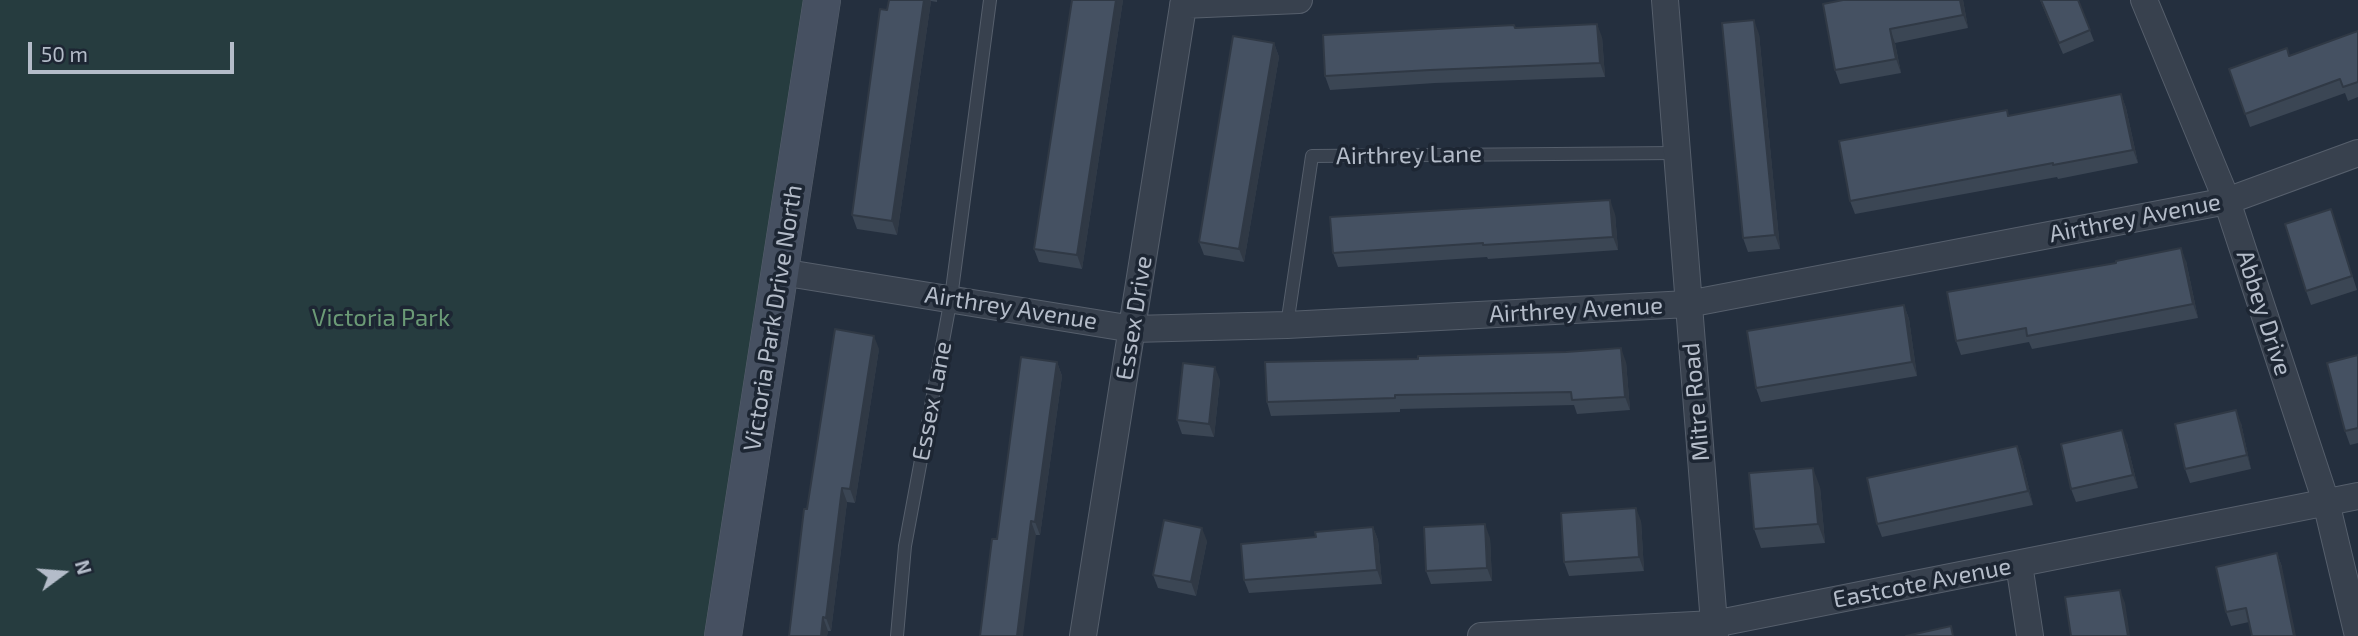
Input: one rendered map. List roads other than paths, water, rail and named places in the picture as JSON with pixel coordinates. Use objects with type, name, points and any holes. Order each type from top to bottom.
[{"type":"street","name":"Victoria Park Drive North","points":[[723,636],[822,0]]},
{"type":"street","points":[[1183,3],[1298,0]]},
{"type":"street","name":"Mitre Road","points":[[1665,0],[1714,630]]},
{"type":"street","name":"Abbey Drive","points":[[2144,0],[2227,201],[2326,502],[2358,636]]},
{"type":"street","name":"Essex Drive","points":[[1083,636],[1183,3]]},
{"type":"street","name":"Airthrey Avenue","points":[[781,272],[1133,328],[1287,325],[1688,304],[2227,201],[2358,153]]},
{"type":"street","name":"Eastcote Avenue","points":[[1481,636],[1714,630],[2019,564],[2358,496]]},
{"type":"street","points":[[2019,564],[2030,636]]},
{"type":"lane","name":"Essex Lane","points":[[897,636],[905,546],[951,298],[990,0]]},
{"type":"lane","name":"Airthrey Lane","points":[[1287,325],[1312,156],[1676,153]]},
{"type":"park label","name":"Victoria Park","points":[[381,318]]}]
